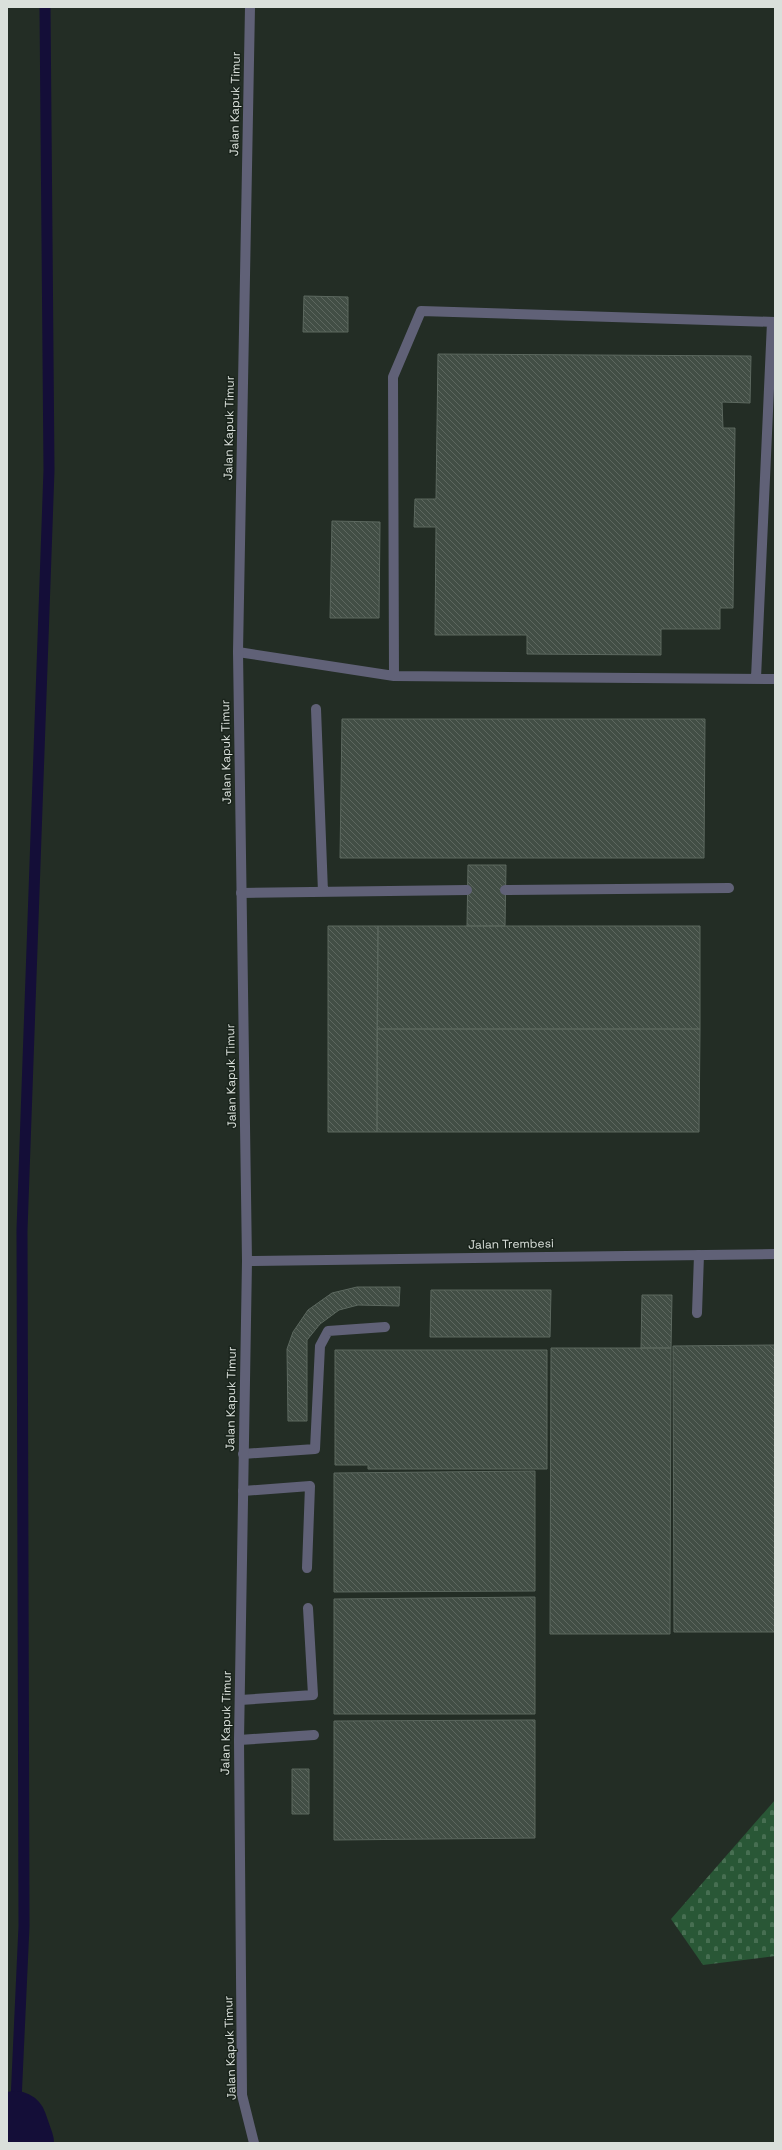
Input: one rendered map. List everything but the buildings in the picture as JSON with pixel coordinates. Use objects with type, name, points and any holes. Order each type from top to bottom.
[{"type":"street","name":"Jalan Kapuk Timur","points":[[250,7],[238,652],[247,1261],[239,1740],[242,2095],[254,2143]]},
{"type":"street","points":[[394,676],[393,377],[421,311],[773,322],[756,678]]},
{"type":"street","points":[[238,652],[394,676],[775,679]]},
{"type":"street","points":[[316,709],[323,892]]},
{"type":"street","points":[[505,890],[729,888]]},
{"type":"street","points":[[242,893],[467,890]]},
{"type":"street","name":"Jalan Trembesi","points":[[247,1261],[775,1254]]},
{"type":"street","points":[[698,1313],[700,1255]]},
{"type":"street","points":[[243,1454],[315,1449],[320,1346],[328,1331],[385,1327]]},
{"type":"street","points":[[243,1491],[310,1486],[307,1568]]},
{"type":"street","points":[[240,1700],[313,1695],[308,1608]]},
{"type":"street","points":[[239,1740],[314,1735]]},
{"type":"green space","points":[[775,1800],[775,1956],[703,1965],[671,1919]]},
{"type":"waterway","points":[[15,2123],[24,1926],[22,1230],[49,470],[45,7]]},
{"type":"waterway","points":[[15,2123],[22,2143]]}]
